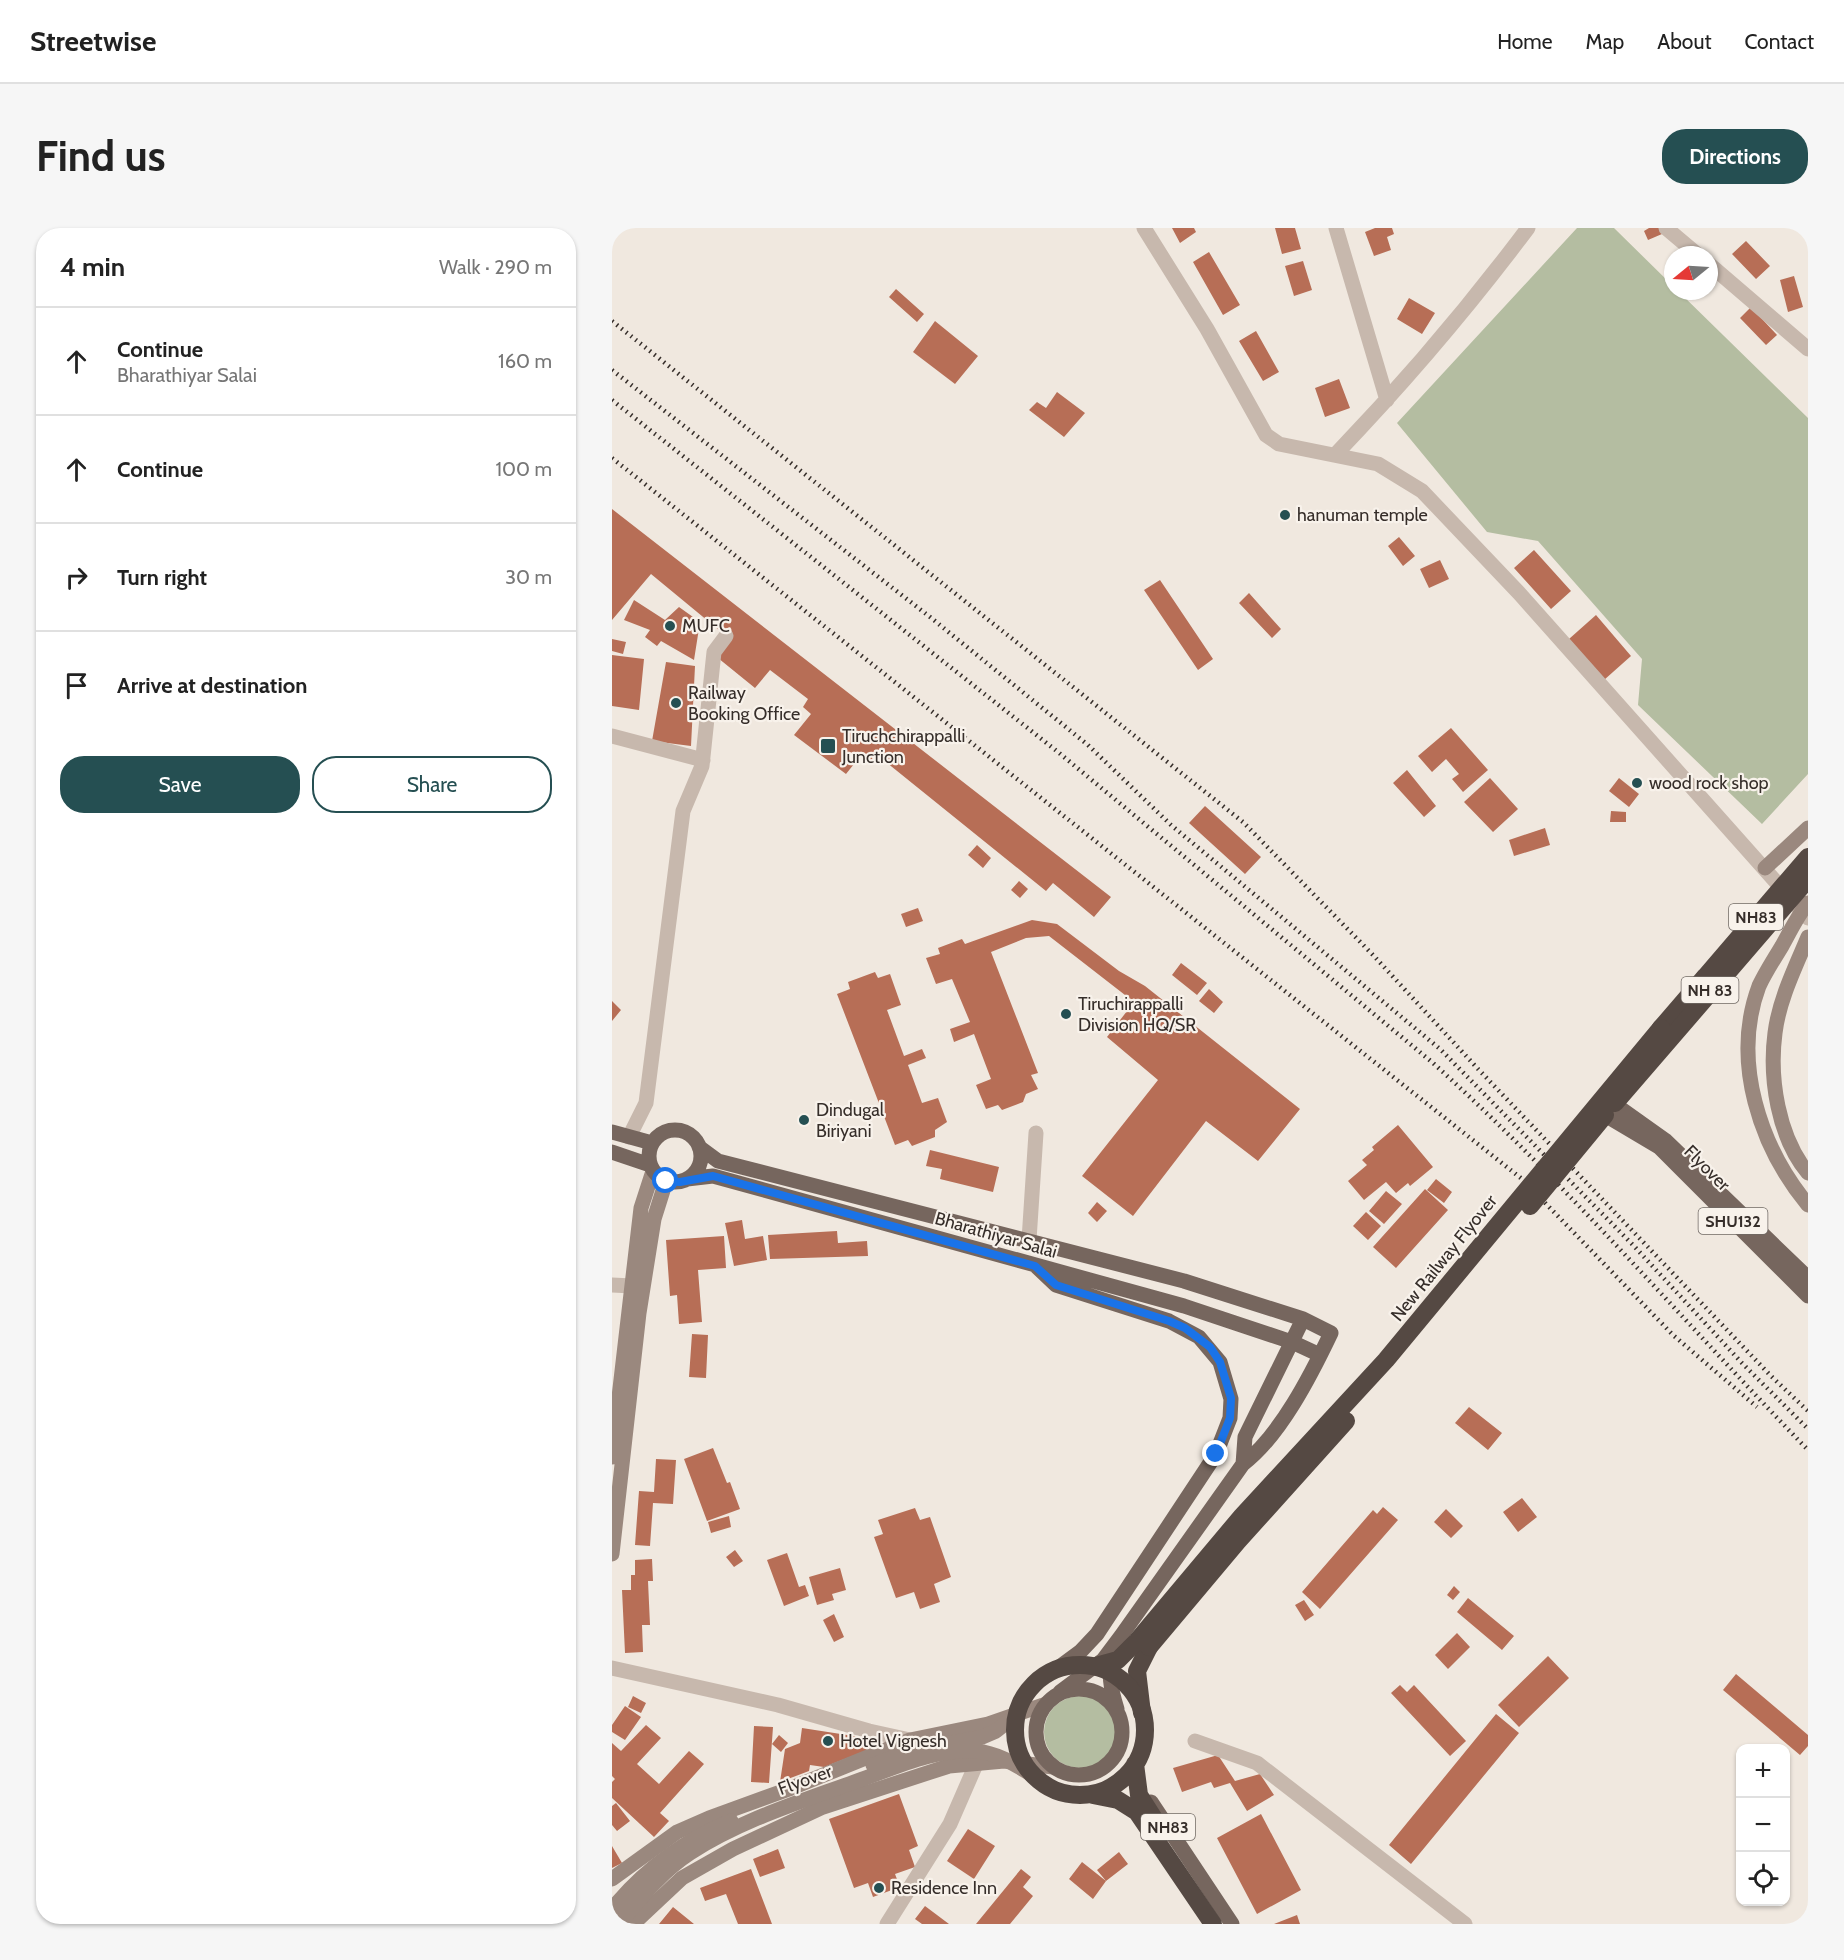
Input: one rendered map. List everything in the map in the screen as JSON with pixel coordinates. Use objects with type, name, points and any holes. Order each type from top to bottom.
[{"type":"highway","name":"New Railway Flyover","points":[[1142,1713],[1137,1671],[1149,1647],[1245,1533],[1404,1357],[1604,1106],[1661,1028],[1808,858]]},
{"type":"highway","name":"New Railway Flyover","points":[[1096,1666],[1118,1660],[1137,1641],[1242,1516],[1386,1360],[1604,1106],[1808,879]]},
{"type":"highway","points":[[1076,1665],[1096,1666],[1125,1683],[1142,1713],[1144,1730],[1142,1748],[1135,1764],[1123,1779],[1108,1789],[1089,1794],[1059,1791],[1034,1776],[1021,1758],[1015,1737],[1016,1715],[1024,1695],[1039,1679],[1058,1668],[1076,1665]]},
{"type":"highway","points":[[1135,1764],[1135,1779],[1143,1803],[1202,1888],[1222,1924]]},
{"type":"highway","name":"NH83","points":[[1089,1794],[1118,1800],[1137,1812],[1213,1924]]},
{"type":"main road","points":[[1765,868],[1808,828]]},
{"type":"main road","points":[[1806,910],[1759,986],[1752,1019],[1749,1063],[1755,1104],[1769,1147],[1788,1181],[1808,1205]]},
{"type":"main road","points":[[1808,937],[1782,1003],[1775,1033],[1774,1067],[1777,1103],[1788,1137],[1808,1173]]},
{"type":"main road","name":"Flyover","points":[[1604,1106],[1665,1140],[1808,1278]]},
{"type":"main road","name":"Flyover","points":[[1604,1106],[1659,1147],[1808,1296]]},
{"type":"main road","points":[[612,1152],[651,1168],[666,1181],[687,1179],[697,1169],[701,1154],[695,1139],[680,1130],[663,1132],[652,1143],[651,1168],[641,1208],[616,1393],[612,1457]]},
{"type":"main road","points":[[612,1132],[652,1143]]},
{"type":"main road","name":"Bharathiyar Salai","points":[[687,1179],[713,1176],[1184,1306],[1292,1342],[1320,1355],[1331,1333],[1302,1319],[1184,1281],[718,1161],[699,1147]]},
{"type":"main road","points":[[612,1554],[639,1313],[654,1219],[666,1181]]},
{"type":"main road","points":[[1035,1266],[1056,1285],[1185,1328],[1210,1347],[1220,1362],[1231,1398],[1230,1418],[1216,1454],[1097,1634],[1081,1651],[1058,1668]]},
{"type":"main road","points":[[1243,1464],[1245,1437],[1302,1319]]},
{"type":"main road","points":[[1205,1924],[1120,1802],[1111,1793],[1060,1770],[1043,1756],[1037,1744],[1038,1716],[1046,1704],[1103,1660],[1243,1464],[1259,1452],[1320,1355]]},
{"type":"main road","points":[[633,1924],[682,1878],[733,1849],[823,1807],[926,1772],[977,1762],[1004,1761],[1088,1774],[1108,1764],[1118,1753],[1122,1738],[1119,1716],[1110,1684],[1110,1669],[1121,1636]]},
{"type":"main road","points":[[1060,1692],[1083,1689],[1096,1692],[1119,1716]]},
{"type":"main road","points":[[612,1879],[677,1832],[910,1740],[988,1724],[1046,1704]]},
{"type":"main road","name":"Flyover","points":[[612,1909],[641,1877],[672,1851],[700,1834],[912,1750],[982,1737],[996,1731],[1016,1715]]},
{"type":"main road","name":"NH83","points":[[1119,1716],[1130,1759],[1147,1796],[1220,1902],[1232,1924]]},
{"type":"main road","points":[[910,1740],[926,1772]]},
{"type":"main road","name":"Flyover","points":[[619,1924],[652,1885],[690,1853],[758,1819],[863,1779],[927,1757],[964,1751],[997,1756],[1034,1776]]},
{"type":"street","points":[[1144,228],[1207,329],[1266,435],[1279,444],[1378,464],[1422,491],[1519,593],[1765,868],[1806,910]]},
{"type":"street","points":[[1336,228],[1387,400]]},
{"type":"street","points":[[1335,455],[1387,400],[1474,299],[1528,228]]},
{"type":"street","points":[[1666,228],[1687,246]]},
{"type":"street","points":[[1718,272],[1808,349]]},
{"type":"street","points":[[629,1137],[646,1103],[683,811],[703,760],[714,652],[726,636]]},
{"type":"street","points":[[612,736],[703,760]]},
{"type":"street","points":[[1029,1240],[1036,1133]]},
{"type":"street","points":[[612,1285],[632,1286]]},
{"type":"street","points":[[612,1668],[778,1705],[868,1731],[910,1740]]},
{"type":"street","points":[[1195,1741],[1257,1763],[1465,1924]]},
{"type":"street","points":[[887,1924],[950,1824],[977,1762]]},
{"type":"green space","points":[[1577,228],[1614,228],[1664,277],[1664,300],[1687,300],[1808,418],[1808,774],[1762,824],[1638,705],[1642,659],[1538,541],[1487,532],[1397,423]]},
{"type":"green space","points":[[1080,1696],[1100,1702],[1110,1712],[1116,1732],[1110,1752],[1100,1762],[1080,1768],[1060,1762],[1050,1752],[1044,1732],[1050,1712],[1060,1702]]},
{"type":"building","points":[[1172,228],[1194,228],[1196,232],[1180,243]]},
{"type":"building","points":[[1275,228],[1295,228],[1301,249],[1282,254]]},
{"type":"building","points":[[1375,228],[1392,228],[1394,234],[1387,237],[1391,250],[1374,256],[1365,232]]},
{"type":"building","points":[[1649,228],[1660,228],[1662,234],[1648,240],[1644,231]]},
{"type":"building","points":[[1746,241],[1770,266],[1756,279],[1732,254]]},
{"type":"building","points":[[1209,252],[1240,305],[1223,315],[1193,262]]},
{"type":"building","points":[[1303,261],[1312,290],[1294,296],[1285,266]]},
{"type":"building","points":[[1794,276],[1803,307],[1788,312],[1780,280]]},
{"type":"building","points":[[896,289],[924,314],[917,322],[889,297]]},
{"type":"building","points":[[1409,298],[1435,313],[1422,334],[1397,319]]},
{"type":"building","points":[[1751,307],[1777,335],[1766,345],[1740,318]]},
{"type":"building","points":[[935,321],[978,356],[955,384],[913,352]]},
{"type":"building","points":[[1256,331],[1279,372],[1263,381],[1239,341]]},
{"type":"building","points":[[1339,379],[1350,408],[1325,417],[1315,388]]},
{"type":"building","points":[[1057,392],[1085,413],[1064,437],[1029,410],[1037,402],[1046,408]]},
{"type":"building","points":[[612,509],[1111,897],[1094,917],[1053,883],[1046,891],[876,754],[870,761],[862,754],[846,774],[794,735],[811,714],[803,707],[808,699],[770,670],[755,688],[718,658],[731,640],[651,574],[612,620]]},
{"type":"building","points":[[1399,537],[1415,556],[1403,566],[1388,546]]},
{"type":"building","points":[[1534,550],[1571,591],[1551,609],[1514,568]]},
{"type":"building","points":[[1440,560],[1449,579],[1429,588],[1420,569]]},
{"type":"building","points":[[1160,580],[1213,659],[1198,670],[1144,590]]},
{"type":"building","points":[[1249,593],[1281,629],[1272,638],[1239,603]]},
{"type":"building","name":"MUFC","points":[[634,600],[665,620],[679,607],[700,622],[694,660],[661,641],[657,646],[645,637],[650,630],[624,620]]},
{"type":"building","points":[[1596,615],[1631,656],[1604,680],[1569,639]]},
{"type":"building","points":[[612,639],[626,642],[623,654],[612,651]]},
{"type":"building","points":[[612,655],[644,659],[639,710],[612,706]]},
{"type":"building","name":"Railway Booking Office","points":[[666,662],[695,666],[691,746],[652,741]]},
{"type":"building","points":[[1451,728],[1488,770],[1463,792],[1452,779],[1459,774],[1446,759],[1432,772],[1418,756]]},
{"type":"building","points":[[1407,770],[1436,806],[1424,817],[1393,783]]},
{"type":"building","points":[[1490,778],[1518,809],[1493,832],[1464,802]]},
{"type":"building","points":[[1619,778],[1639,794],[1629,807],[1609,791]]},
{"type":"building","points":[[1205,806],[1261,857],[1245,874],[1189,823]]},
{"type":"building","points":[[1611,811],[1626,812],[1626,822],[1610,822]]},
{"type":"building","points":[[1545,828],[1550,845],[1514,856],[1509,840]]},
{"type":"building","points":[[977,845],[991,858],[983,868],[968,855]]},
{"type":"building","points":[[1019,881],[1028,889],[1020,898],[1011,890]]},
{"type":"building","points":[[918,908],[923,921],[906,927],[901,914]]},
{"type":"building","points":[[1032,920],[1057,924],[1119,971],[1145,986],[1300,1109],[1258,1161],[1206,1121],[1133,1216],[1082,1176],[1158,1080],[1107,1037],[1134,1002],[1049,936],[1026,938],[991,952],[1038,1073],[1031,1075],[1038,1089],[1026,1094],[1023,1102],[1002,1110],[998,1105],[986,1109],[976,1085],[991,1079],[974,1034],[954,1042],[950,1029],[970,1022],[952,979],[936,984],[926,958],[940,954],[938,948],[962,939],[965,944]]},
{"type":"building","points":[[1181,963],[1207,983],[1197,995],[1172,975]]},
{"type":"building","points":[[875,972],[878,978],[890,974],[901,1005],[887,1010],[904,1056],[922,1049],[926,1058],[908,1065],[922,1103],[938,1098],[947,1122],[935,1130],[935,1137],[912,1146],[908,1140],[895,1145],[837,994],[850,989],[848,982]]},
{"type":"building","points":[[1209,989],[1223,1002],[1214,1013],[1199,1001]]},
{"type":"building","points":[[612,1001],[621,1010],[612,1021]]},
{"type":"building","points":[[1398,1125],[1433,1167],[1410,1186],[1408,1183],[1396,1193],[1386,1182],[1364,1200],[1348,1181],[1367,1165],[1362,1160],[1374,1150],[1372,1147]]},
{"type":"building","points":[[930,1150],[999,1167],[993,1192],[940,1179],[942,1169],[926,1166]]},
{"type":"building","points":[[1436,1179],[1452,1192],[1444,1203],[1427,1190]]},
{"type":"building","points":[[1425,1189],[1448,1210],[1396,1268],[1373,1247]]},
{"type":"building","points":[[1386,1191],[1402,1204],[1384,1224],[1369,1211]]},
{"type":"building","points":[[1097,1202],[1107,1211],[1097,1222],[1088,1213]]},
{"type":"building","points":[[1366,1212],[1381,1226],[1368,1240],[1353,1226]]},
{"type":"building","points":[[742,1220],[745,1239],[763,1236],[767,1260],[734,1266],[725,1223]]},
{"type":"building","points":[[837,1231],[838,1243],[867,1241],[868,1256],[770,1259],[768,1235]]},
{"type":"building","points":[[724,1236],[726,1268],[698,1270],[702,1322],[679,1324],[677,1295],[670,1296],[666,1240]]},
{"type":"building","points":[[692,1334],[708,1335],[706,1378],[689,1377]]},
{"type":"building","points":[[1469,1407],[1502,1433],[1488,1450],[1455,1423]]},
{"type":"building","points":[[713,1448],[740,1509],[707,1521],[684,1459]]},
{"type":"building","points":[[656,1459],[676,1460],[673,1504],[653,1503],[650,1546],[635,1545],[639,1491],[654,1492]]},
{"type":"building","points":[[1522,1498],[1537,1517],[1518,1532],[1503,1512]]},
{"type":"building","points":[[1383,1507],[1398,1520],[1320,1609],[1302,1592],[1373,1510],[1377,1514]]},
{"type":"building","points":[[915,1508],[920,1520],[930,1517],[951,1577],[934,1584],[940,1602],[920,1609],[914,1592],[896,1598],[874,1537],[883,1534],[878,1520]]},
{"type":"building","points":[[1446,1509],[1463,1526],[1451,1538],[1434,1522]]},
{"type":"building","points":[[729,1516],[731,1527],[711,1533],[708,1522]]},
{"type":"building","points":[[735,1550],[743,1561],[734,1567],[726,1557]]},
{"type":"building","points":[[787,1553],[799,1587],[805,1585],[809,1596],[784,1606],[767,1560]]},
{"type":"building","points":[[652,1559],[653,1581],[648,1581],[650,1625],[642,1625],[643,1652],[625,1653],[622,1590],[631,1590],[631,1575],[635,1575],[635,1560]]},
{"type":"building","points":[[840,1568],[846,1590],[832,1594],[834,1600],[817,1605],[809,1577]]},
{"type":"building","points":[[1454,1586],[1460,1592],[1453,1600],[1447,1595]]},
{"type":"building","points":[[1468,1598],[1514,1636],[1502,1650],[1457,1612]]},
{"type":"building","points":[[1304,1600],[1314,1615],[1305,1621],[1295,1605]]},
{"type":"building","points":[[834,1614],[844,1637],[834,1642],[823,1620]]},
{"type":"building","points":[[1457,1633],[1470,1647],[1448,1669],[1435,1655]]},
{"type":"building","points":[[1548,1656],[1569,1678],[1519,1727],[1498,1705]]},
{"type":"building","points":[[1736,1674],[1808,1735],[1808,1746],[1800,1755],[1790,1744],[1787,1744],[1723,1690]]},
{"type":"building","points":[[1400,1685],[1407,1692],[1414,1685],[1466,1741],[1450,1756],[1391,1693]]},
{"type":"building","points":[[633,1696],[646,1703],[641,1713],[628,1707]]},
{"type":"building","points":[[625,1706],[641,1717],[625,1740],[612,1732],[612,1725]]},
{"type":"building","points":[[1496,1714],[1519,1733],[1411,1864],[1389,1845]]},
{"type":"building","points":[[646,1725],[661,1738],[637,1764],[659,1784],[689,1751],[704,1764],[660,1813],[669,1821],[654,1837],[612,1798],[612,1782],[615,1779],[612,1776],[612,1743],[621,1751]]},
{"type":"building","points":[[754,1726],[773,1727],[769,1783],[751,1782]]},
{"type":"building","points":[[802,1728],[873,1739],[876,1747],[824,1767],[810,1765],[809,1771],[780,1782],[785,1749],[800,1743]]},
{"type":"building","points":[[779,1735],[788,1743],[781,1752],[772,1744]]},
{"type":"building","points":[[1218,1755],[1235,1781],[1260,1774],[1274,1795],[1247,1811],[1230,1783],[1214,1788],[1211,1782],[1182,1792],[1173,1768]]},
{"type":"building","points":[[899,1794],[918,1846],[909,1850],[915,1867],[895,1874],[900,1887],[873,1897],[868,1883],[854,1888],[829,1819]]},
{"type":"building","points":[[616,1803],[630,1821],[617,1831],[612,1825],[612,1806]]},
{"type":"building","points":[[1261,1814],[1301,1890],[1257,1914],[1217,1838]]},
{"type":"building","points":[[968,1829],[995,1846],[974,1879],[947,1861]]},
{"type":"building","points":[[612,1846],[622,1863],[612,1868]]},
{"type":"building","points":[[778,1849],[785,1868],[760,1877],[753,1859]]},
{"type":"building","points":[[1119,1852],[1128,1864],[1106,1881],[1097,1870]]},
{"type":"building","points":[[1082,1862],[1106,1881],[1093,1899],[1069,1879]]},
{"type":"building","points":[[751,1869],[772,1924],[738,1924],[726,1894],[705,1901],[700,1888]]},
{"type":"building","points":[[1021,1869],[1031,1877],[1023,1887],[1033,1896],[1010,1924],[976,1924]]},
{"type":"building","points":[[925,1906],[949,1924],[922,1924],[915,1919]]},
{"type":"building","points":[[673,1907],[694,1924],[659,1924]]},
{"type":"building","points":[[1297,1915],[1300,1924],[1274,1924]]},
{"type":"railway","points":[[612,321],[1243,822],[1373,955],[1479,1070],[1771,1376],[1808,1411]]},
{"type":"railway","points":[[612,370],[930,617],[1088,745],[1171,825],[1440,1049],[1633,1245],[1742,1363],[1808,1429]]},
{"type":"railway","points":[[612,400],[1058,752],[1433,1063],[1577,1204],[1808,1450]]},
{"type":"railway","points":[[612,458],[1522,1179],[1673,1335],[1757,1407]]},
{"type":"place","name":"hanuman temple","points":[[1285,515]]},
{"type":"place","name":"MUFC","points":[[670,626]]},
{"type":"place","name":"Railway Booking Office","points":[[676,703]]},
{"type":"place","name":"Tiruchchirappalli Junction","points":[[828,746]]},
{"type":"place","name":"wood rock shop","points":[[1637,783]]},
{"type":"place","name":"Tiruchirappalli Division HQ/SR","points":[[1066,1014]]},
{"type":"place","name":"Dindugal Biriyani","points":[[804,1120]]},
{"type":"place","name":"Hotel Vignesh","points":[[828,1741]]},
{"type":"place","name":"Residence Inn","points":[[879,1888]]},
{"type":"route","points":[[666,1181],[680,1182],[713,1176],[1035,1266],[1056,1285],[1185,1328],[1199,1336],[1220,1362],[1231,1398],[1230,1418],[1216,1454]]}]
